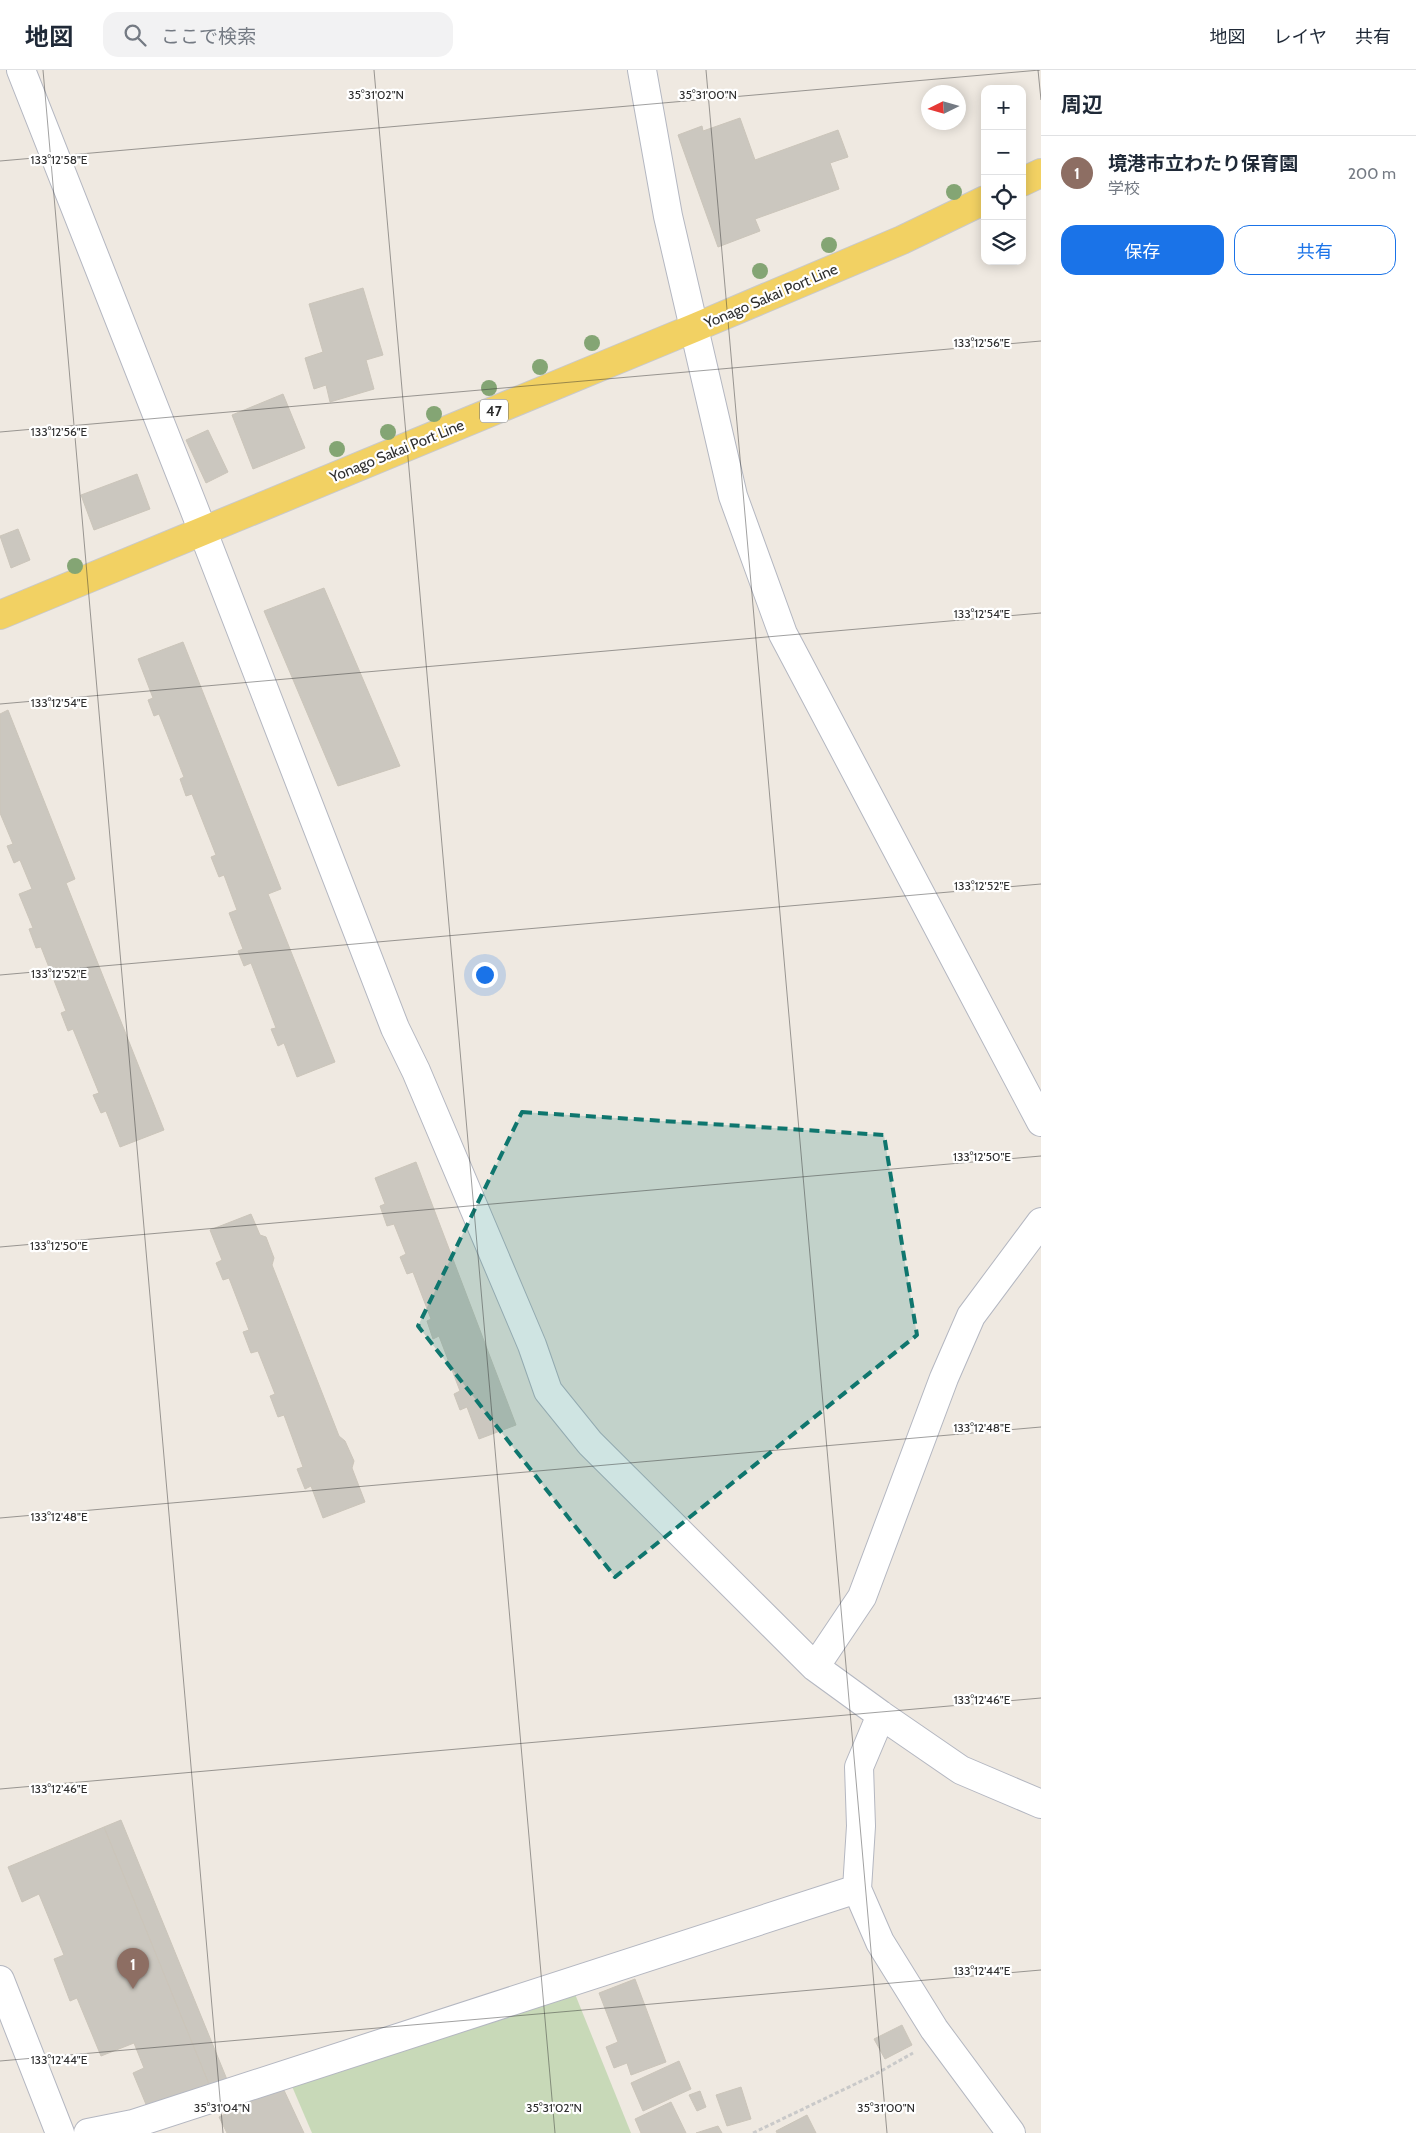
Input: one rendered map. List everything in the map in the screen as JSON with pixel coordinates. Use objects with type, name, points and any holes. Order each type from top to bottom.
[{"type":"main road","points":[[1026,180],[1041,173]]},
{"type":"main road","name":"Yonago Sakai Port Line","points":[[0,615],[694,328],[902,240],[981,202]]},
{"type":"street","points":[[21,70],[395,1028],[416,1071],[528,1336],[548,1391],[590,1443],[816,1667],[961,1770],[1041,1804]]},
{"type":"street","points":[[642,70],[668,216],[733,496],[783,634],[1041,1122]]},
{"type":"street","points":[[816,1667],[862,1597],[944,1378],[971,1316],[1041,1222]]},
{"type":"street","points":[[881,1715],[859,1767],[860,1826],[857,1889],[880,1942],[940,2038],[1011,2133]]},
{"type":"street","points":[[88,2133],[133,2124],[857,1889]]},
{"type":"street","points":[[0,1980],[60,2133]]},
{"type":"path","points":[[753,2133],[874,2075],[940,2038]]},
{"type":"highlighted area","points":[[522,1112],[884,1135],[917,1335],[615,1577],[418,1326]]},
{"type":"green space","points":[[575,1994],[631,2133],[312,2133],[291,2084]]},
{"type":"building","points":[[740,118],[755,160],[838,130],[848,157],[830,163],[839,189],[755,219],[760,231],[718,247],[678,135],[702,126],[703,131]]},
{"type":"building","points":[[363,288],[383,355],[366,360],[374,389],[330,402],[326,385],[314,389],[305,358],[323,352],[309,304]]},
{"type":"building","points":[[283,394],[305,448],[253,469],[232,415]]},
{"type":"building","points":[[208,430],[228,472],[206,483],[186,440]]},
{"type":"building","points":[[137,474],[150,509],[94,530],[81,495]]},
{"type":"building","points":[[18,529],[30,560],[11,568],[0,536]]},
{"type":"building","points":[[324,588],[400,766],[338,786],[264,611]]},
{"type":"building","points":[[183,642],[281,889],[268,894],[335,1062],[297,1077],[284,1043],[278,1046],[271,1029],[276,1028],[251,963],[244,966],[238,951],[243,949],[229,913],[237,910],[224,875],[219,877],[211,857],[216,855],[192,794],[186,796],[180,779],[184,777],[159,714],[154,716],[148,700],[153,698],[138,659]]},
{"type":"building","points":[[8,710],[75,879],[66,883],[164,1130],[120,1147],[106,1111],[101,1113],[93,1095],[99,1093],[73,1029],[68,1031],[61,1013],[66,1011],[41,947],[36,948],[29,929],[33,928],[19,894],[32,889],[20,860],[14,863],[7,846],[13,844],[0,813],[0,714]]},
{"type":"building","points":[[416,1162],[516,1425],[479,1439],[467,1407],[460,1410],[454,1394],[460,1391],[439,1336],[433,1339],[427,1321],[431,1319],[413,1272],[407,1274],[400,1257],[406,1254],[394,1224],[387,1226],[380,1206],[385,1204],[375,1178]]},
{"type":"building","points":[[251,1214],[260,1235],[266,1237],[274,1258],[272,1265],[339,1436],[345,1441],[354,1461],[352,1468],[365,1502],[323,1518],[311,1486],[305,1489],[297,1469],[303,1467],[284,1415],[278,1417],[270,1396],[275,1394],[258,1351],[251,1353],[243,1332],[249,1330],[229,1278],[223,1280],[216,1263],[222,1260],[210,1230]]},
{"type":"building","points":[[121,1820],[228,2082],[211,2089],[104,1827]]},
{"type":"building","points":[[104,1827],[211,2089],[150,2114],[133,2073],[144,2068],[134,2043],[101,2056],[77,1998],[70,2001],[54,1959],[64,1955],[39,1894],[22,1902],[8,1867]]},
{"type":"building","points":[[635,1979],[666,2062],[631,2075],[627,2063],[614,2068],[606,2047],[618,2042],[599,1993]]},
{"type":"building","points":[[902,2025],[912,2045],[885,2059],[874,2039]]},
{"type":"building","points":[[679,2061],[691,2089],[643,2111],[631,2083]]},
{"type":"building","points":[[282,2086],[304,2133],[227,2133],[219,2117]]},
{"type":"building","points":[[741,2087],[751,2119],[727,2126],[716,2095]]},
{"type":"building","points":[[700,2091],[706,2107],[697,2111],[689,2095]]},
{"type":"building","points":[[671,2102],[686,2133],[641,2133],[635,2119]]},
{"type":"building","points":[[807,2115],[816,2133],[777,2133],[776,2131]]},
{"type":"building","points":[[718,2126],[722,2133],[696,2133]]},
{"type":"place","name":"境港市立わたり保育園","points":[[133,1989]]}]
